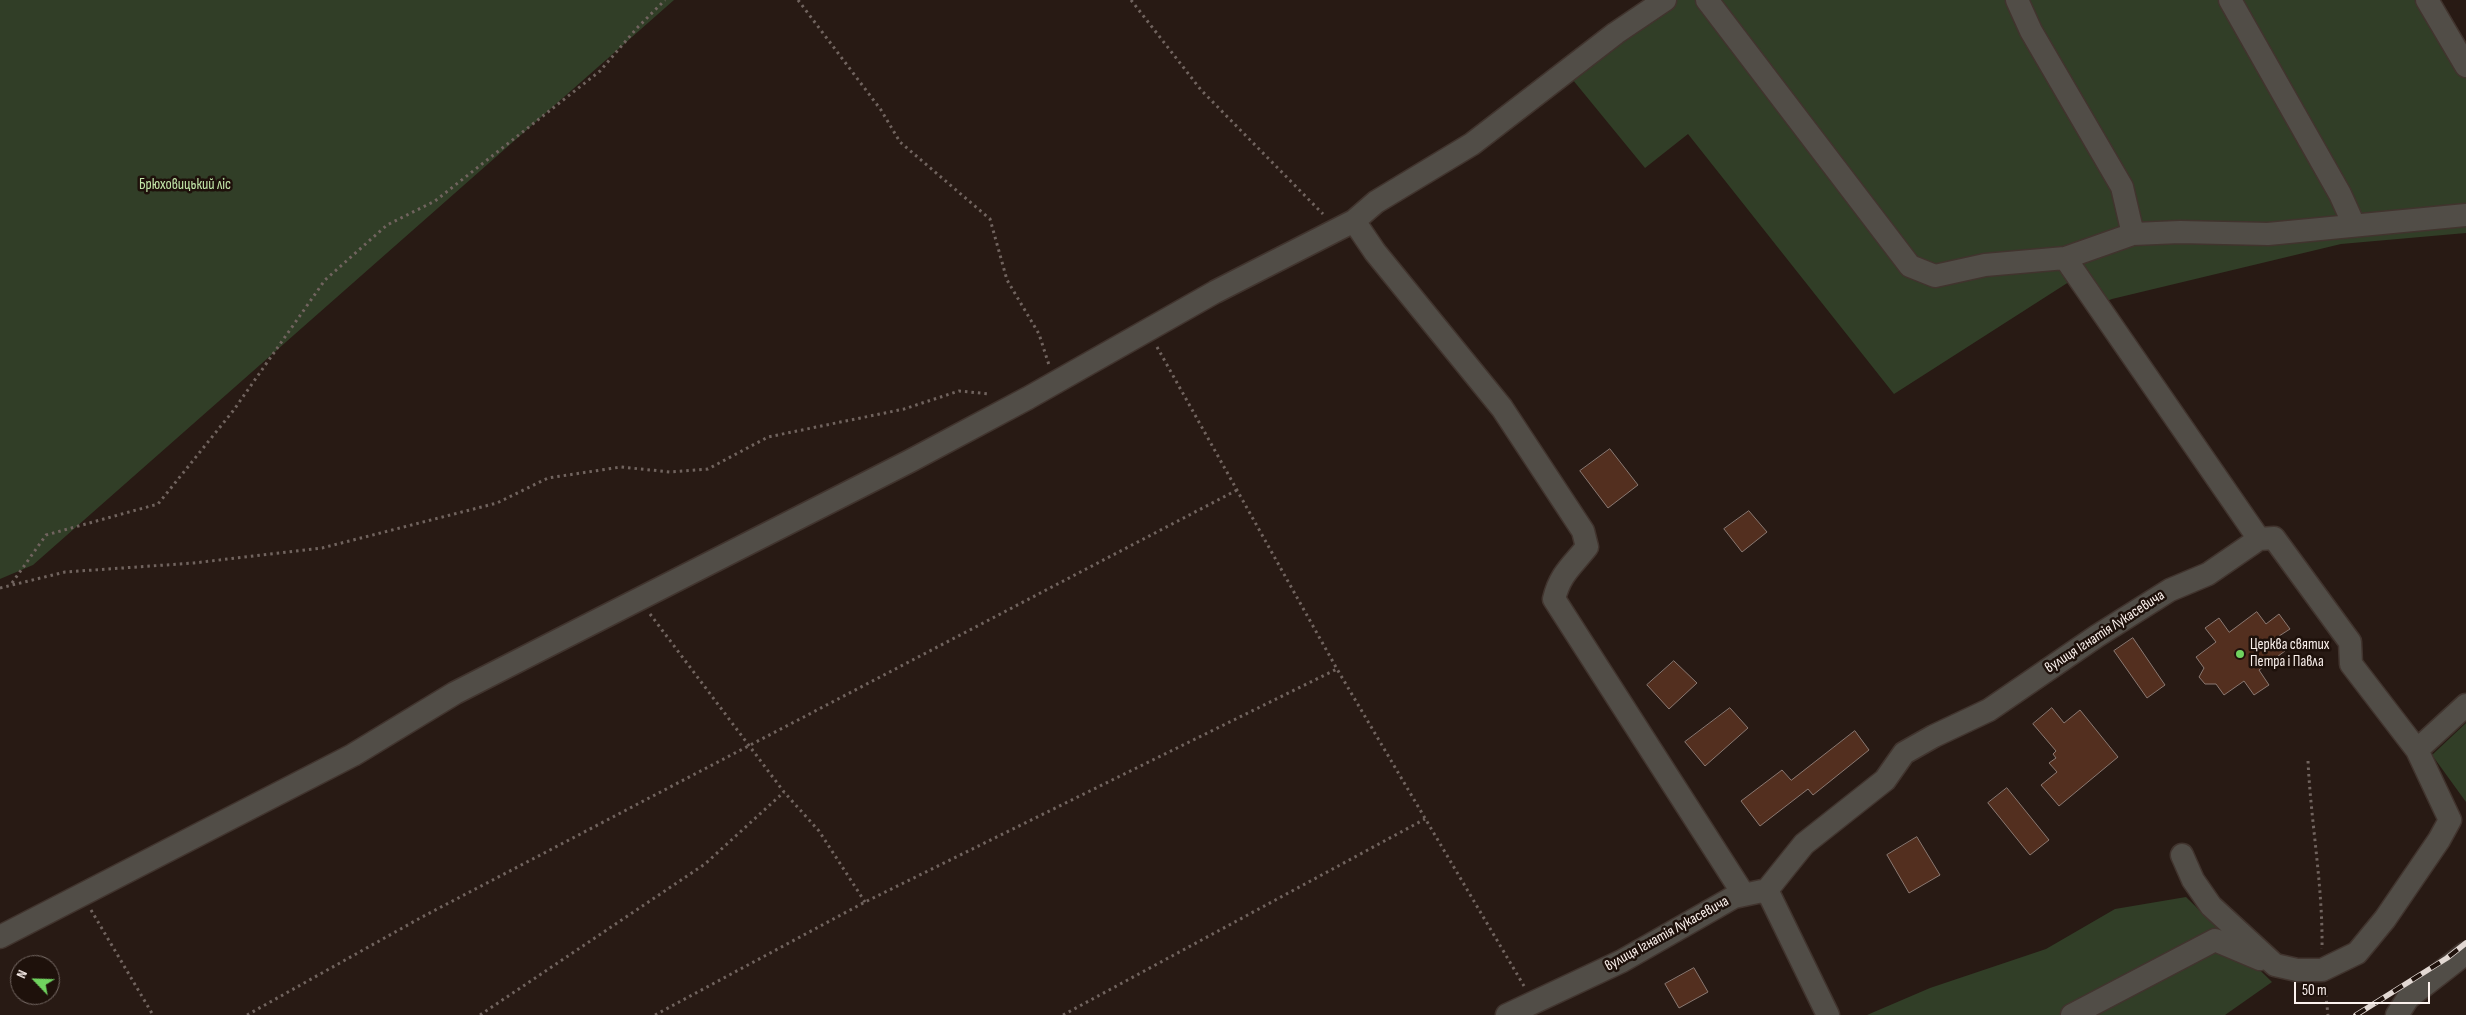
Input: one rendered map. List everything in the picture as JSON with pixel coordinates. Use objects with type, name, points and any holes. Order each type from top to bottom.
[{"type":"street","points":[[0,937],[352,755],[455,693],[1028,398],[1215,292],[1345,226],[1376,202],[1472,144],[1616,33],[1664,0]]},
{"type":"street","points":[[1707,0],[1910,266],[1935,276],[1985,265],[2065,258],[2133,234],[2268,234],[2466,215]]},
{"type":"street","points":[[2016,0],[2031,31],[2122,187],[2133,234]]},
{"type":"street","points":[[2230,0],[2340,194],[2354,225]]},
{"type":"street","points":[[2427,0],[2466,66]]},
{"type":"street","points":[[1345,226],[1381,259],[1502,408],[1583,531],[1587,547],[1558,583],[1554,599],[1744,895]]},
{"type":"street","points":[[2065,258],[2259,539],[2274,538],[2350,642],[2351,664],[2417,750],[2450,820],[2439,840],[2386,918],[2357,953],[2322,970],[2297,970],[2275,965],[2216,940],[2072,1015]]},
{"type":"street","name":"вулиця Ігнатія Лукасевича","points":[[1507,1015],[1533,1001],[1622,961],[1734,897],[1767,890],[1804,844],[1885,780],[1904,753],[1934,736],[1989,710],[2139,608],[2170,590],[2208,574],[2259,539]]},
{"type":"street","points":[[2417,750],[2466,706]]},
{"type":"street","points":[[2182,855],[2193,880],[2211,906],[2275,965]]},
{"type":"street","points":[[1767,890],[1828,1015]]},
{"type":"street","points":[[2397,1015],[2408,998],[2466,953]]},
{"type":"path","points":[[11,584],[46,535],[158,504],[233,411],[325,280],[388,226],[435,201],[600,72],[636,28],[665,0]]},
{"type":"path","points":[[798,0],[881,110],[900,142],[990,219],[1006,280],[1039,334],[1054,383]]},
{"type":"path","points":[[1131,0],[1201,90],[1309,198],[1345,226]]},
{"type":"path","points":[[1147,330],[1337,668],[1533,1001]]},
{"type":"path","points":[[0,588],[65,572],[194,563],[322,548],[497,503],[548,478],[621,467],[670,472],[708,469],[768,437],[904,409],[959,391],[1028,398]]},
{"type":"path","points":[[247,1015],[422,917],[1237,490]]},
{"type":"path","points":[[638,598],[784,792],[819,831],[865,902]]},
{"type":"path","points":[[655,1015],[865,902],[1337,668]]},
{"type":"path","points":[[2308,761],[2310,811],[2323,918],[2322,970],[2328,1015]]},
{"type":"path","points":[[480,1015],[705,864],[784,792]]},
{"type":"path","points":[[1063,1015],[1425,819]]},
{"type":"path","points":[[81,894],[153,1015]]},
{"type":"green space","name":"Брюховицький ліс","points":[[0,0],[674,0],[33,565],[0,579]]},
{"type":"green space","points":[[1676,0],[2422,0],[2466,74],[2466,233],[2341,244],[2112,299],[2094,306],[2072,280],[1894,394],[1688,134],[1645,168],[1568,74]]},
{"type":"green space","points":[[2466,723],[2466,802],[2432,755]]},
{"type":"green space","points":[[2186,897],[2272,982],[2225,1015],[1867,1015],[1930,988],[2046,949],[2115,909]]},
{"type":"building","points":[[1610,449],[1638,485],[1608,508],[1580,471]]},
{"type":"building","points":[[1749,511],[1767,532],[1742,552],[1724,529]]},
{"type":"building","name":"Церква святих Петра і Павла","points":[[2257,612],[2266,624],[2279,614],[2290,629],[2276,638],[2285,651],[2259,670],[2269,685],[2254,695],[2244,681],[2224,695],[2216,684],[2205,684],[2199,677],[2204,668],[2196,657],[2216,642],[2205,628],[2219,618],[2229,632]]},
{"type":"building","points":[[2133,638],[2165,685],[2147,698],[2114,651]]},
{"type":"building","points":[[1674,661],[1697,683],[1669,709],[1647,685]]},
{"type":"building","points":[[1730,708],[1748,728],[1705,766],[1685,742]]},
{"type":"building","points":[[2052,708],[2064,723],[2080,710],[2118,757],[2059,806],[2041,785],[2057,772],[2049,763],[2056,758],[2053,754],[2056,751],[2033,724]]},
{"type":"building","points":[[1855,731],[1869,750],[1813,795],[1808,789],[1760,826],[1741,801],[1782,770],[1791,780]]},
{"type":"building","points":[[2007,788],[2049,840],[2030,855],[1988,803]]},
{"type":"building","points":[[1917,837],[1940,875],[1909,893],[1887,855]]},
{"type":"building","points":[[1694,968],[1708,992],[1679,1008],[1665,984]]},
{"type":"railway","points":[[2356,1015],[2447,958],[2466,943]]},
{"type":"place","name":"Церква святих Петра і Павла","points":[[2240,654]]}]
